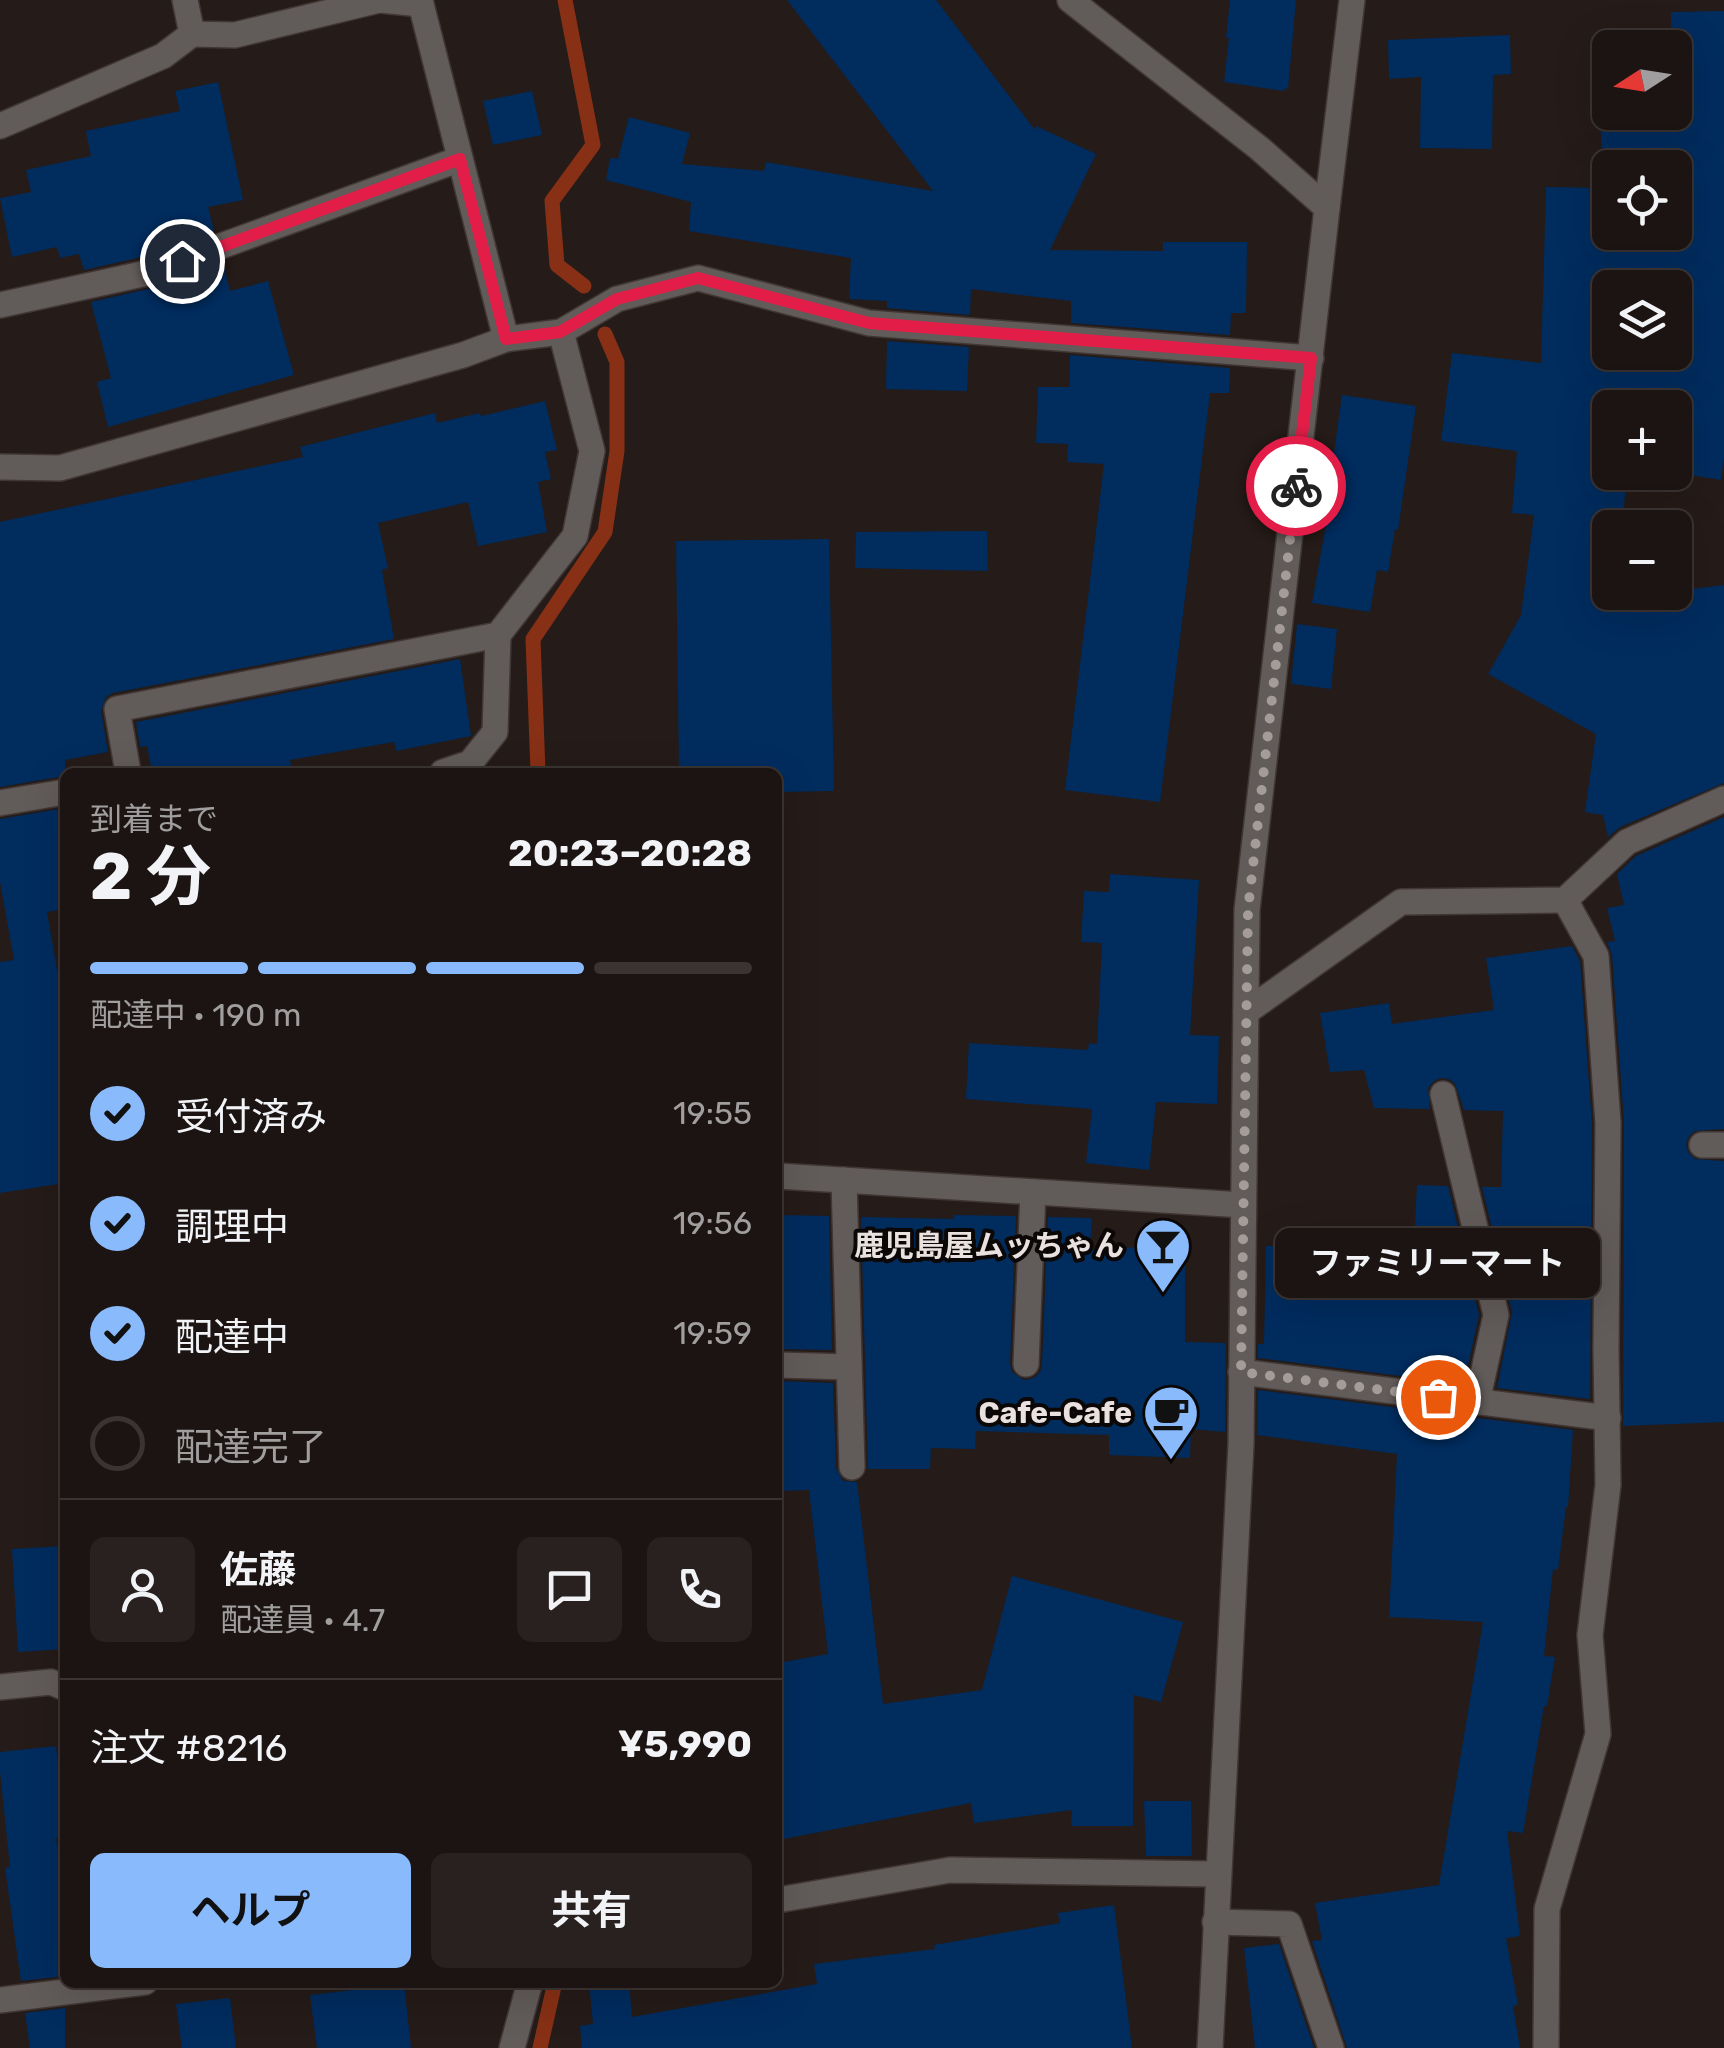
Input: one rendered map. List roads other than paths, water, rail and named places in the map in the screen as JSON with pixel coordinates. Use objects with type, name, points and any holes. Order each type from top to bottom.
[{"type":"street","points":[[185,0],[192,34]]},
{"type":"street","points":[[0,126],[163,56],[192,34],[235,35],[379,0],[420,4],[506,339]]},
{"type":"street","points":[[1070,0],[1259,148],[1327,208]]},
{"type":"street","points":[[1210,2048],[1241,1444],[1248,910],[1352,0]]},
{"type":"street","points":[[0,305],[148,274],[460,159]]},
{"type":"street","points":[[0,467],[60,468],[506,339],[560,332],[617,299],[698,278],[869,323],[1311,358]]},
{"type":"street","points":[[455,768],[470,763],[495,732],[498,635],[575,536],[592,451],[560,332]]},
{"type":"street","points":[[127,768],[117,709],[498,635]]},
{"type":"street","points":[[0,804],[60,793]]},
{"type":"street","points":[[1246,1012],[1401,902],[1565,900],[1627,842],[1724,800]]},
{"type":"street","points":[[1546,2048],[1547,1909],[1598,1734],[1590,1635],[1608,1485],[1608,1123],[1596,956],[1565,900]]},
{"type":"street","points":[[1443,1094],[1496,1315],[1477,1402]]},
{"type":"street","points":[[782,1176],[1242,1205]]},
{"type":"street","points":[[844,1180],[852,1467]]},
{"type":"street","points":[[1026,1364],[1033,1192]]},
{"type":"street","points":[[782,1365],[849,1367]]},
{"type":"street","points":[[1241,1372],[1608,1418]]},
{"type":"street","points":[[0,1687],[51,1682],[60,1686]]},
{"type":"street","points":[[782,1899],[950,1870],[1217,1874]]},
{"type":"street","points":[[1215,1922],[1289,1924],[1331,2048]]},
{"type":"street","points":[[0,2000],[97,1988]]},
{"type":"street","points":[[512,2048],[528,1988]]},
{"type":"waterway","points":[[565,0],[593,145],[552,201],[557,265],[584,286]]},
{"type":"waterway","points":[[538,768],[533,639],[605,532],[617,451],[617,362],[605,334]]},
{"type":"waterway","points":[[540,2048],[554,1988]]},
{"type":"place","name":"鹿児島屋ムッちゃん","points":[[1163,1295]]},
{"type":"place","name":"ファミリーマート","points":[[1438,1397]]},
{"type":"place","name":"Cafe-Cafe","points":[[1171,1462]]}]
